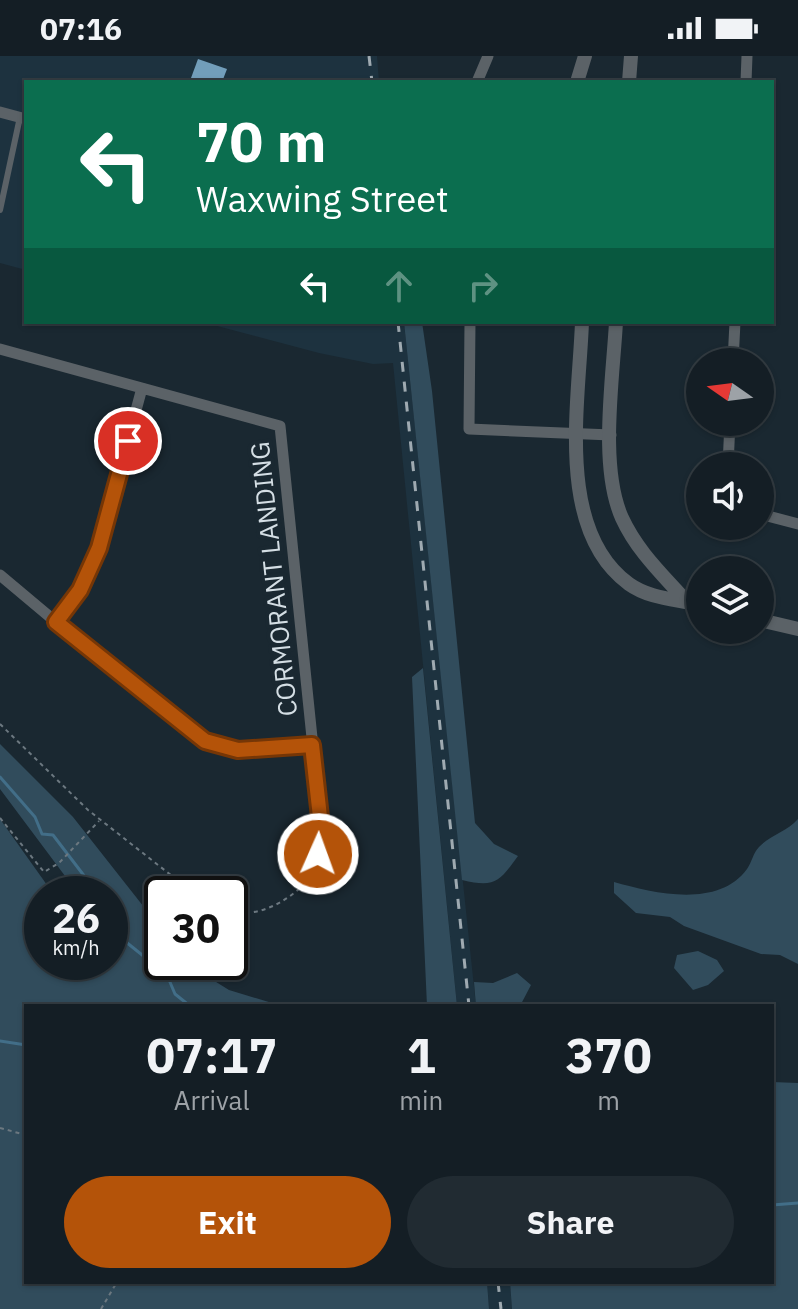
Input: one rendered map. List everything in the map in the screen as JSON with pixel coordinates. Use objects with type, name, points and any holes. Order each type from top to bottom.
[{"type":"street","points":[[478,80],[488,56]]},
{"type":"street","points":[[578,80],[585,56]]},
{"type":"street","points":[[629,80],[631,56]]},
{"type":"street","points":[[746,80],[747,56]]},
{"type":"street","points":[[0,112],[23,118]]},
{"type":"street","points":[[470,324],[469,429],[611,435]]},
{"type":"street","points":[[582,324],[577,490],[586,528],[600,557],[630,585],[658,598],[686,602]]},
{"type":"street","points":[[616,324],[612,477],[621,516],[638,548],[686,596]]},
{"type":"street","points":[[734,348],[735,324]]},
{"type":"street","name":"CORMORANT LANDING","points":[[0,349],[280,426],[322,835],[315,873]]},
{"type":"street","points":[[56,622],[80,590],[99,548],[142,388]]},
{"type":"street","points":[[774,518],[798,524]]},
{"type":"street","points":[[0,575],[205,741],[238,750],[312,745]]},
{"type":"street","points":[[774,623],[798,629]]},
{"type":"lane","points":[[0,210],[23,118]]},
{"type":"path","points":[[0,724],[100,820],[172,876]]},
{"type":"path","points":[[0,818],[44,872],[59,863],[100,820]]},
{"type":"path","points":[[248,911],[258,911],[282,901],[315,873]]},
{"type":"path","points":[[0,1128],[24,1134]]},
{"type":"path","points":[[101,1309],[116,1284]]},
{"type":"shaded area","points":[[0,56],[377,56],[379,80],[24,80],[24,269],[0,263]]},
{"type":"shaded area","points":[[210,324],[404,324],[476,1004],[457,1004],[393,363],[373,364]]},
{"type":"shaded area","points":[[404,324],[422,324],[432,391],[475,823],[494,844],[518,856],[495,881],[462,880]]},
{"type":"shaded area","points":[[423,668],[457,1004],[427,1004],[412,677]]},
{"type":"shaded area","points":[[0,744],[73,817],[119,876],[65,876],[0,789]]},
{"type":"shaded area","points":[[0,819],[41,876],[24,876],[24,980],[128,980],[128,887],[144,907],[144,980],[213,980],[229,990],[275,1004],[24,1004],[24,1284],[487,1284],[489,1309],[0,1309]]},
{"type":"shaded area","points":[[798,819],[798,964],[780,955],[761,954],[684,926],[670,917],[636,913],[614,893],[614,882],[684,895],[719,889],[735,881],[747,869],[763,843]]},
{"type":"shaded area","points":[[698,951],[717,960],[724,971],[708,985],[693,990],[674,968],[677,955]]},
{"type":"shaded area","points":[[517,973],[531,985],[521,1004],[476,1004],[474,982],[493,983]]},
{"type":"shaded area","points":[[774,1082],[798,1083],[798,1309],[512,1309],[510,1284],[774,1284]]},
{"type":"shaded area","points":[[487,1284],[510,1284],[512,1309],[489,1309]]},
{"type":"building","points":[[198,59],[227,69],[223,80],[191,78]]},
{"type":"waterway","points":[[0,777],[35,817],[42,834],[53,835],[84,876]]},
{"type":"waterway","points":[[128,944],[167,975],[175,994],[188,1004]]},
{"type":"waterway","points":[[0,1041],[24,1045]]},
{"type":"waterway","points":[[774,1205],[798,1203]]},
{"type":"railway","points":[[369,56],[372,80]]},
{"type":"railway","points":[[398,324],[469,1004]]},
{"type":"railway","points":[[498,1284],[501,1309]]},
{"type":"route","points":[[128,441],[99,548],[80,590],[56,622],[137,690],[205,741],[238,750],[312,745],[322,835],[318,854]]}]
